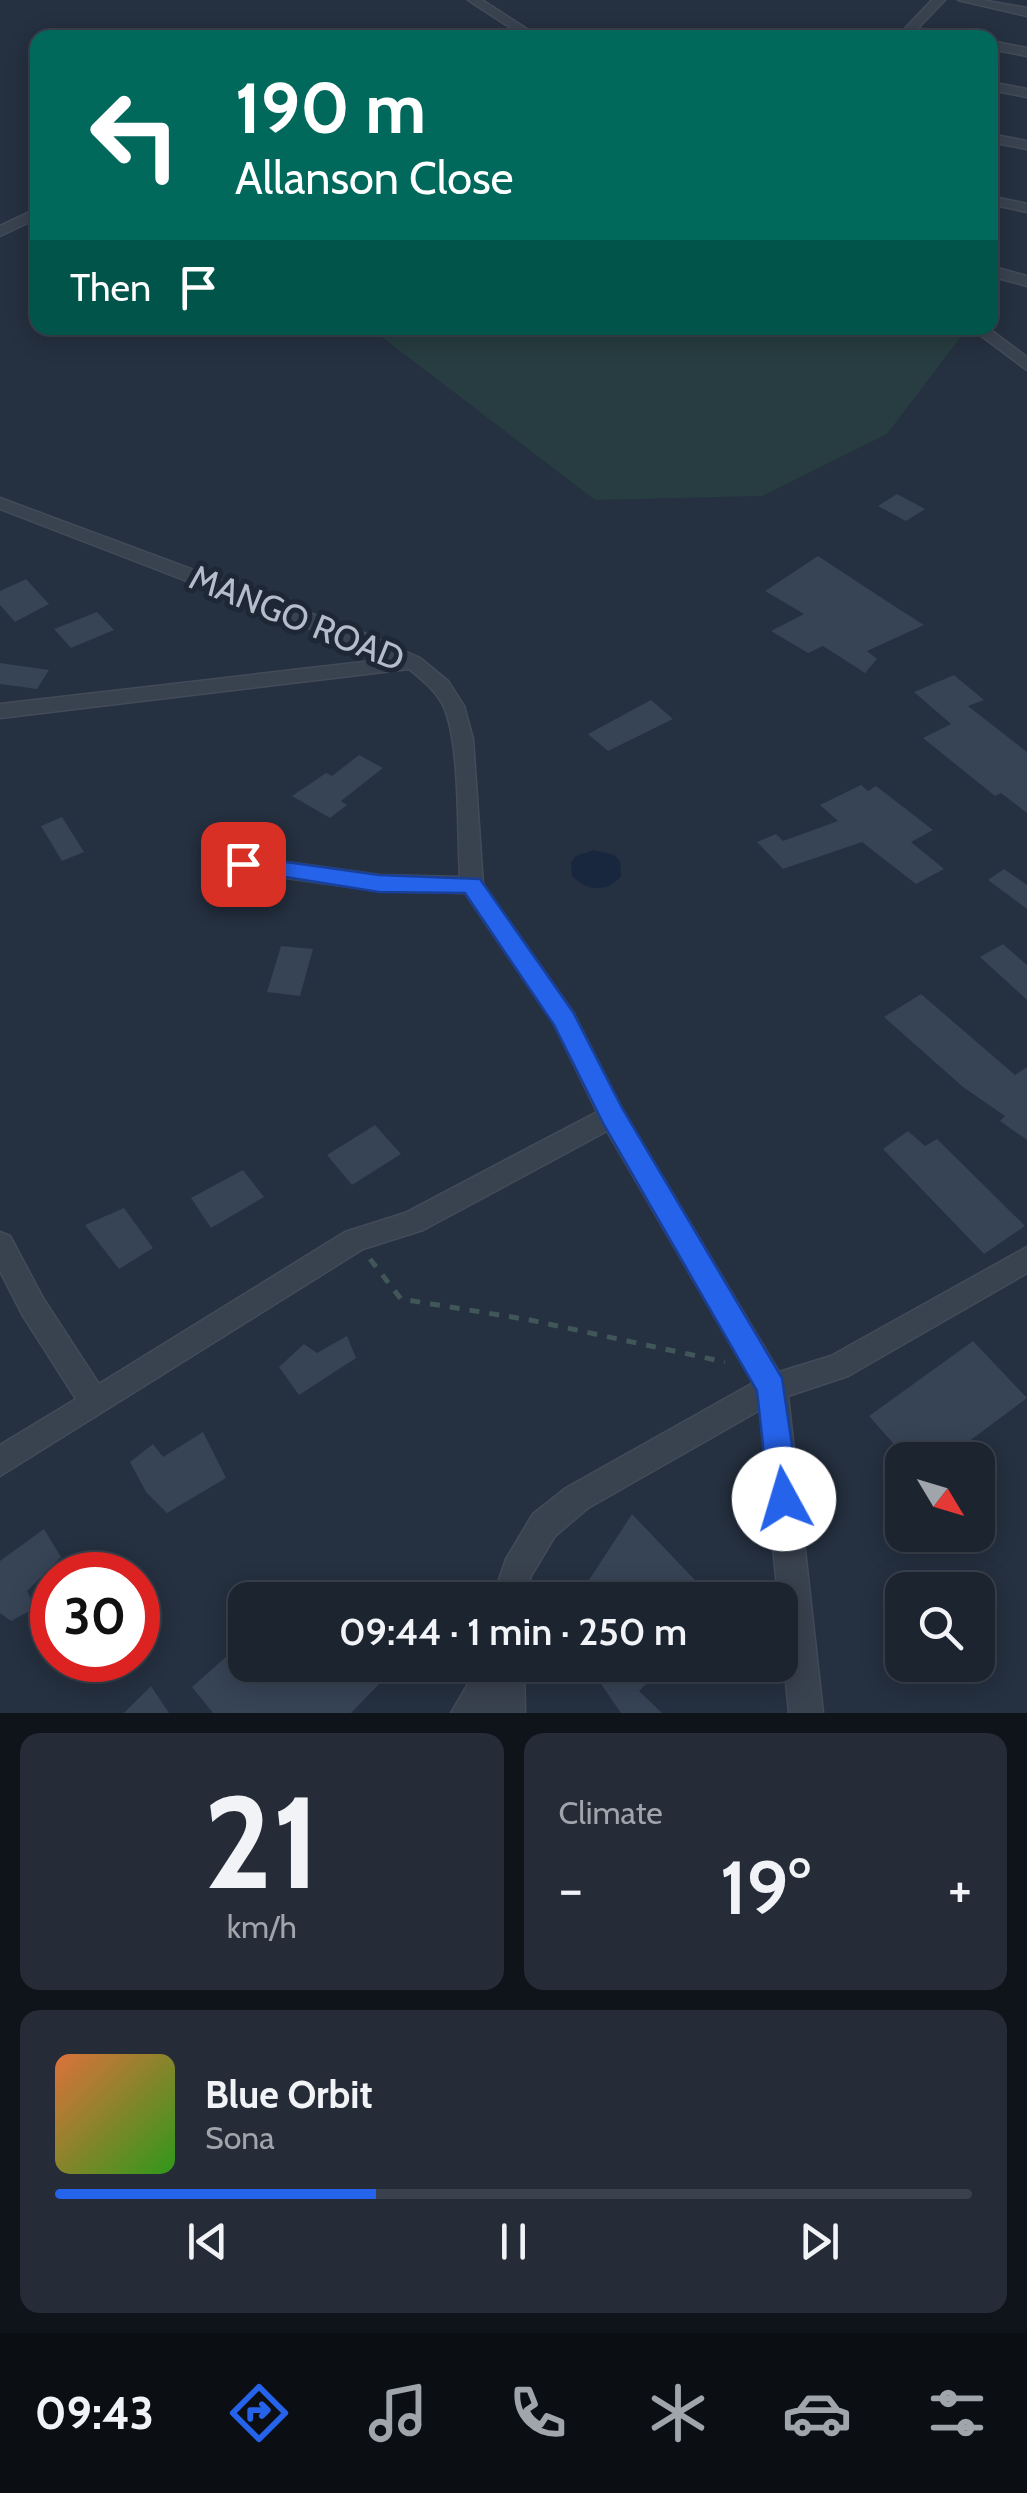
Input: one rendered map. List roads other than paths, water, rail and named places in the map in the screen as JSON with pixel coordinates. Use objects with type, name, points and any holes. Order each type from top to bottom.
[{"type":"street","points":[[474,0],[522,30]]},
{"type":"street","points":[[910,30],[939,0]]},
{"type":"street","points":[[964,0],[1027,12]]},
{"type":"street","points":[[998,47],[1027,52]]},
{"type":"street","points":[[998,88],[1027,94]]},
{"type":"street","points":[[998,140],[1027,145]]},
{"type":"street","points":[[998,202],[1027,208]]},
{"type":"street","points":[[0,232],[30,216]]},
{"type":"street","points":[[998,274],[1027,281]]},
{"type":"street","points":[[989,335],[1027,365]]},
{"type":"street","name":"MANGO ROAD","points":[[0,503],[362,638],[413,662],[441,686],[454,706],[462,738],[472,885]]},
{"type":"street","points":[[0,711],[413,662]]},
{"type":"street","points":[[243,864],[379,883],[472,885],[564,1019],[612,1116],[768,1381],[806,1713]]},
{"type":"street","points":[[0,1462],[354,1240],[412,1222],[612,1116]]},
{"type":"street","points":[[0,1244],[33,1307],[95,1403]]},
{"type":"street","points":[[513,1582],[544,1525],[576,1498],[768,1381],[838,1367],[1027,1259]]},
{"type":"street","points":[[468,1713],[488,1682]]},
{"type":"street","points":[[508,1682],[508,1713]]},
{"type":"water","points":[[594,850],[614,855],[620,861],[621,876],[610,885],[590,887],[572,876],[571,862],[576,856]]}]
